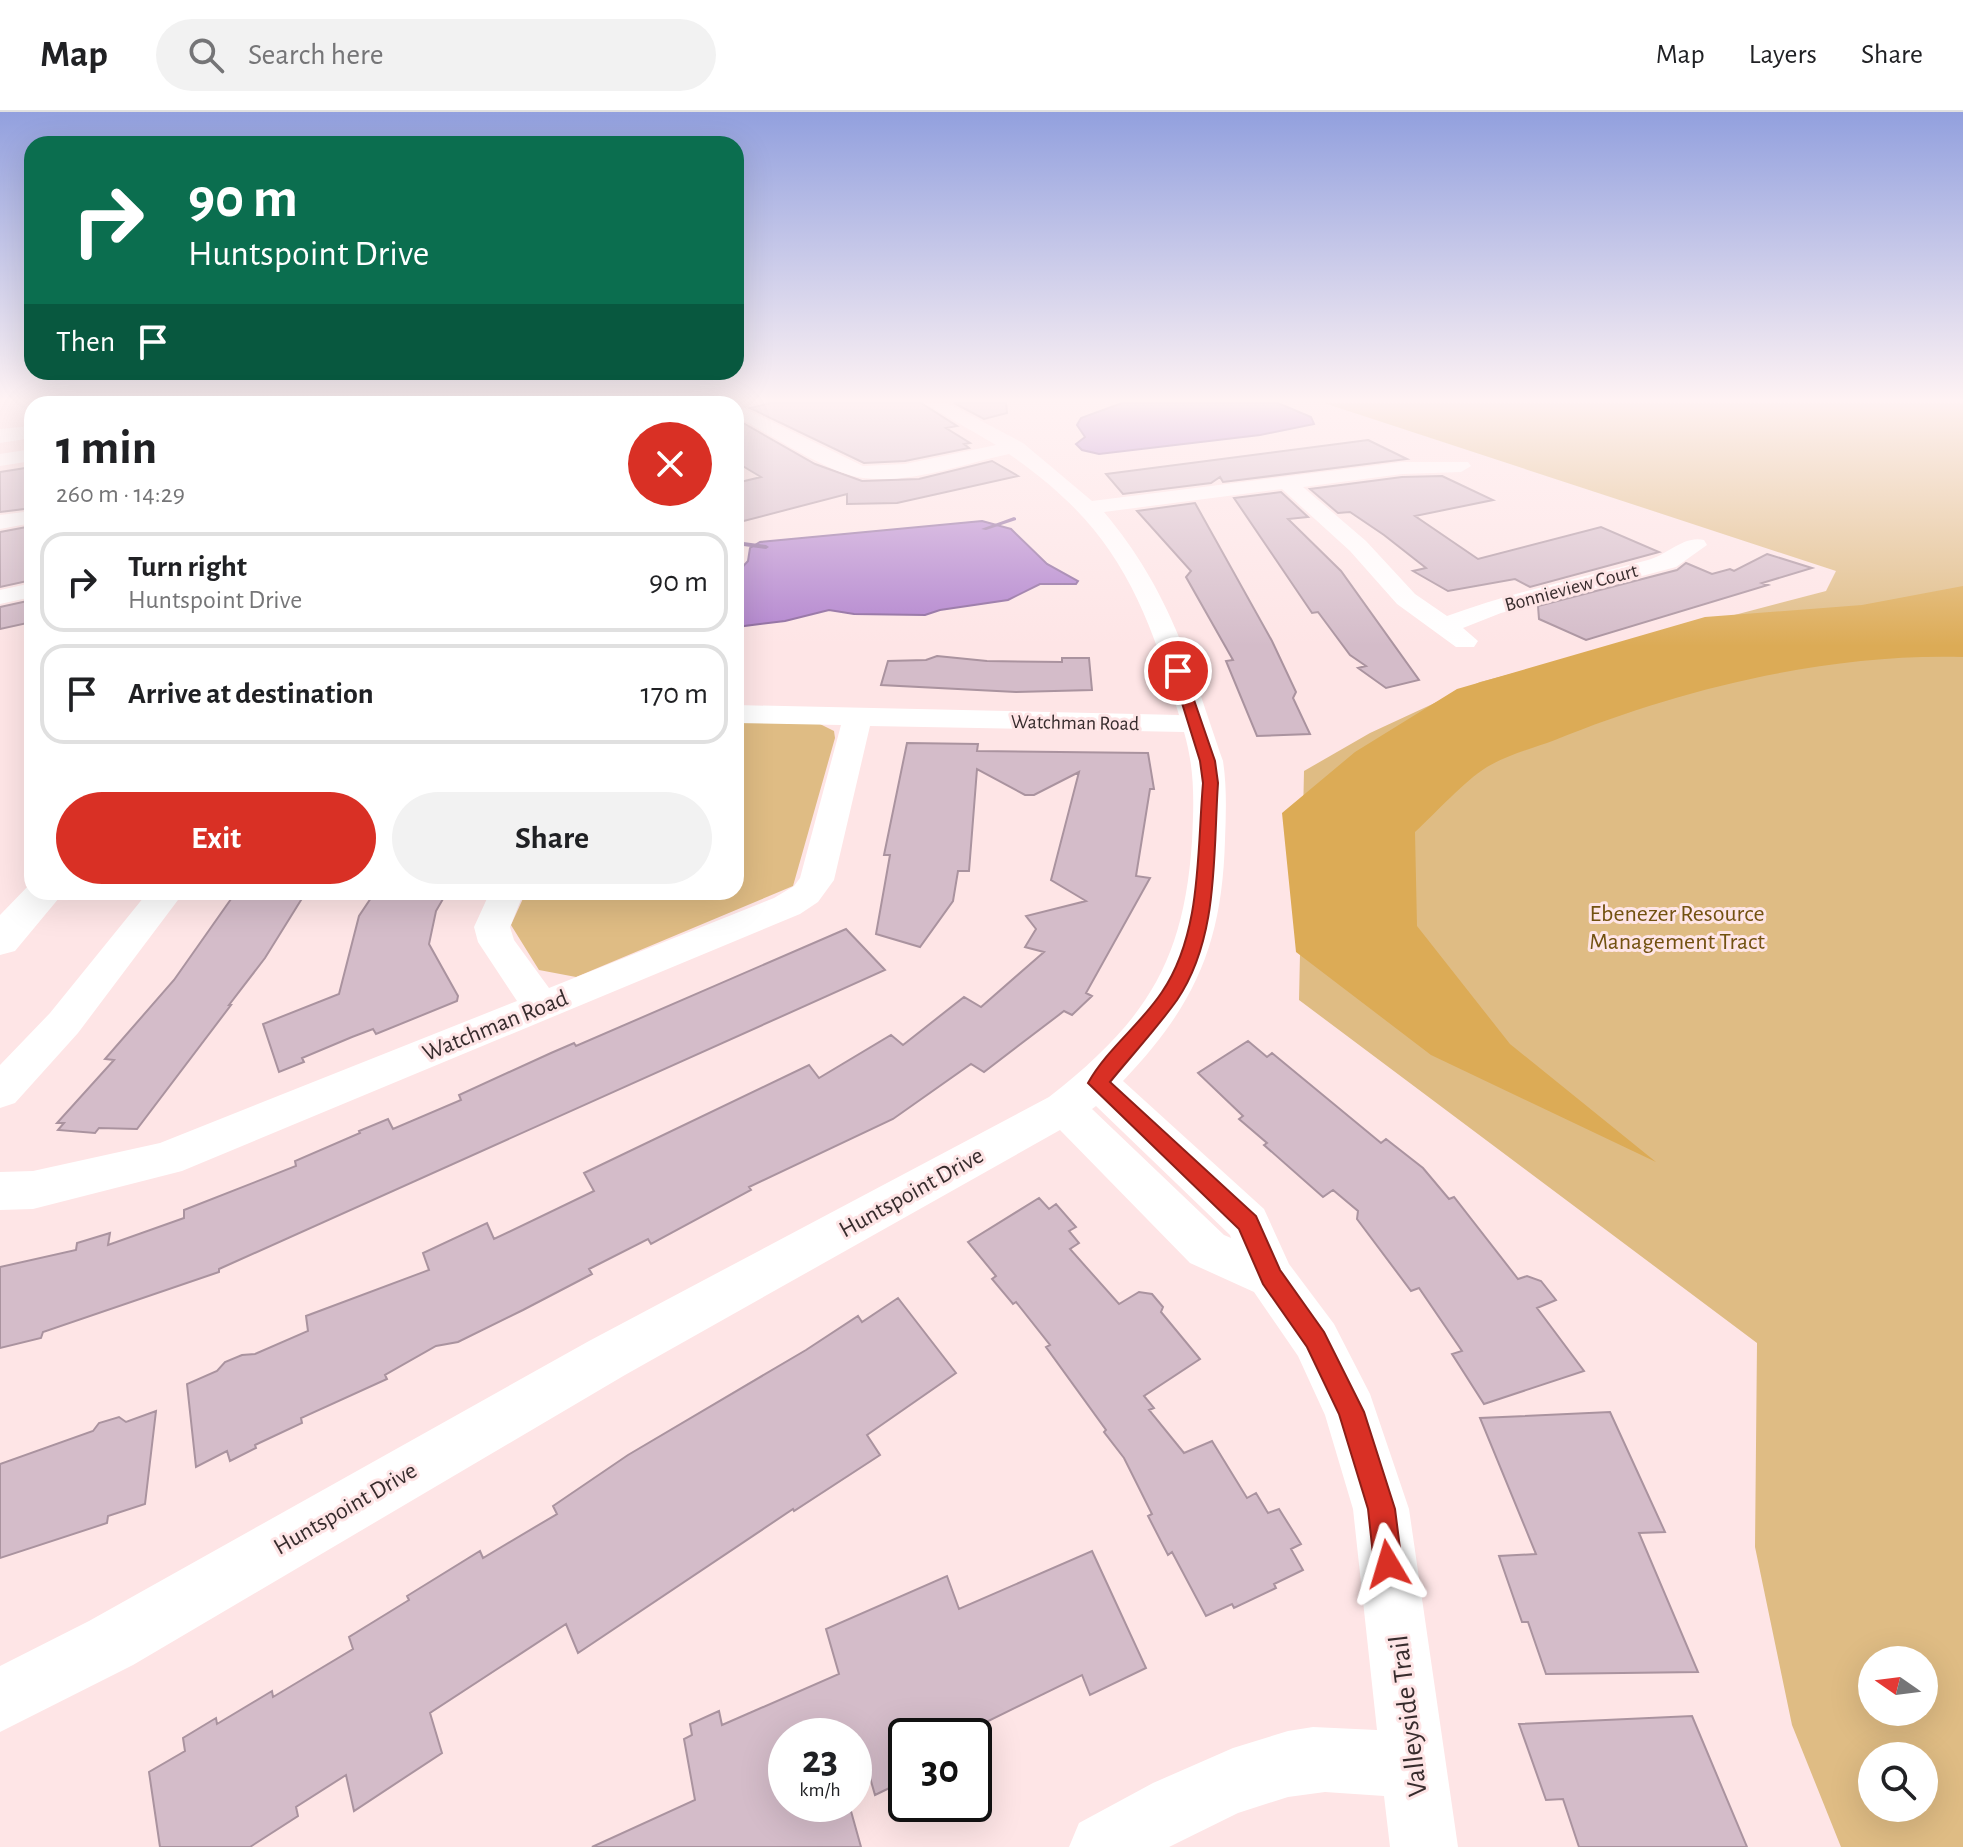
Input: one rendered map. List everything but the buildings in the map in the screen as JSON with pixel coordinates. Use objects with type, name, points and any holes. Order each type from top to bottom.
[{"type":"main road","points":[[0,941],[37,900]]},
{"type":"street","name":"Huntspoint Drive","points":[[0,1700],[111,1643],[594,1365],[1081,1095],[1170,995],[1189,957],[1200,923],[1211,783],[1208,761],[1149,594],[1124,552],[1088,508],[1060,484]]},
{"type":"street","points":[[1088,508],[1288,484],[1358,546],[1406,599],[1470,644]]},
{"type":"street","points":[[0,522],[24,518]]},
{"type":"street","name":"Bonnieview Court","points":[[1445,626],[1492,608],[1668,562],[1696,545]]},
{"type":"street","points":[[0,597],[24,592]]},
{"type":"street","name":"Watchman Road","points":[[744,714],[1196,724]]},
{"type":"street","name":"Watchman Road","points":[[0,1191],[33,1190],[166,1159],[787,906],[806,894],[817,880],[858,716]]},
{"type":"street","points":[[0,1092],[64,1023],[161,900]]},
{"type":"street","points":[[504,900],[492,927],[496,942],[541,1006]]},
{"type":"street","name":"Valleyside Trail","points":[[1081,1095],[1207,1249],[1271,1277],[1316,1340],[1351,1412],[1381,1509],[1424,1847]]},
{"type":"street","points":[[1103,1847],[1165,1813],[1273,1768],[1311,1760],[1412,1766]]},
{"type":"green space","name":"Ebenezer Resource Management Tract","points":[[1571,484],[1963,484],[1963,1847],[1841,1847],[1792,1725],[1755,1547],[1757,1343],[1299,1000],[1304,771],[1370,733],[1480,682],[1826,591],[1836,571]]},
{"type":"green space","points":[[744,722],[820,724],[834,731],[835,738],[793,886],[576,977],[539,970],[511,925],[522,900],[744,900]]},
{"type":"shaded area","points":[[982,521],[1011,529],[1047,564],[1078,581],[1076,584],[1040,584],[1008,600],[925,615],[854,614],[829,610],[785,621],[744,626],[744,565],[750,548],[760,542]]},
{"type":"shaded area","points":[[1963,586],[1963,657],[1912,657],[1808,668],[1703,690],[1652,705],[1512,755],[1487,767],[1415,832],[1417,926],[1510,1044],[1656,1162],[1431,1055],[1296,952],[1282,813],[1355,752],[1457,689],[1705,617],[1862,605]]},
{"type":"waterway","points":[[984,529],[1014,519]]},
{"type":"waterway","points":[[744,544],[766,547]]},
{"type":"route","points":[[1178,671],[1208,761],[1211,783],[1200,923],[1189,957],[1170,995],[1098,1083],[1248,1223],[1271,1277],[1316,1340],[1351,1412],[1381,1509],[1388,1564]]}]
